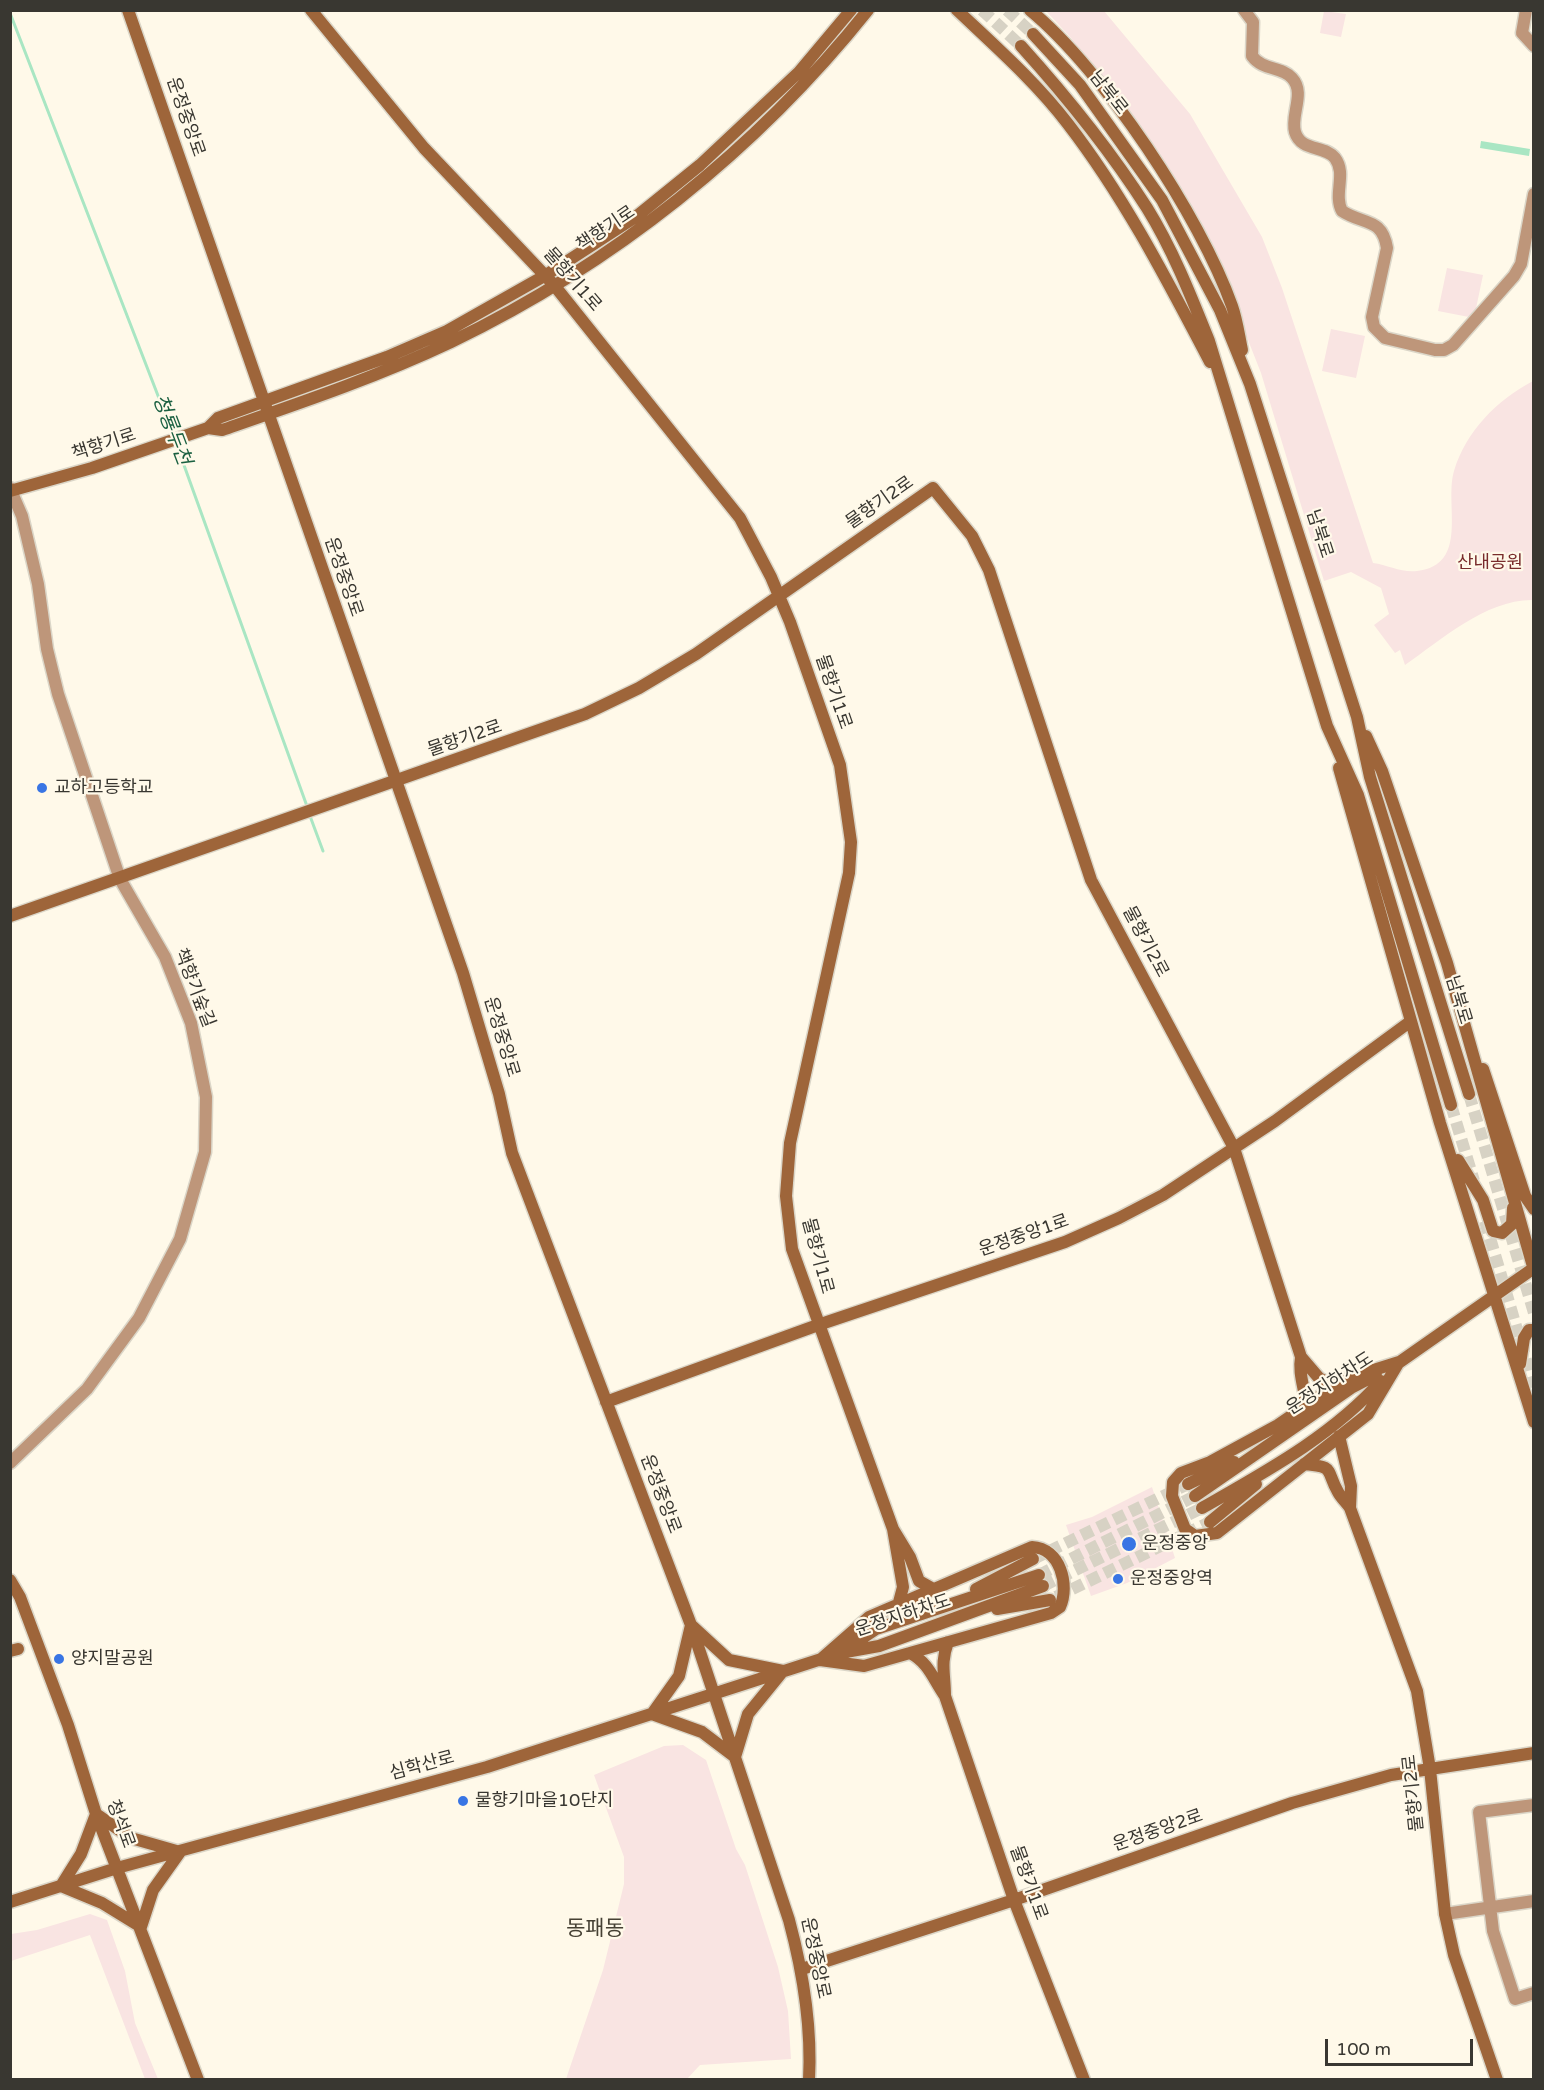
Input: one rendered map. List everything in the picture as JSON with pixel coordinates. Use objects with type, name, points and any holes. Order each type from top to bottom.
[{"type":"street","name":"운정중앙로","points":[[128,10],[463,973],[499,1094],[512,1153],[691,1625],[789,1920],[802,1969],[808,2016],[808,2079]]},
{"type":"street","name":"물향기1로","points":[[311,10],[424,148],[546,275],[729,501],[779,596],[840,765],[851,842],[849,873],[790,1143],[786,1175],[787,1223],[792,1249],[818,1325],[893,1529]]},
{"type":"street","name":"책향기로","points":[[208,428],[222,430],[267,415],[424,355],[554,285],[633,234],[756,134],[809,82],[868,10]]},
{"type":"street","points":[[857,24],[876,10]]},
{"type":"street","points":[[1030,10],[1080,61],[1138,135],[1184,208],[1207,249],[1232,307],[1250,384]]},
{"type":"street","points":[[1244,10],[1253,22],[1252,56],[1263,67],[1292,78],[1297,87],[1294,124],[1298,139],[1310,147],[1334,156],[1339,164],[1341,174],[1337,196],[1342,211],[1374,224],[1385,238],[1387,248],[1372,317],[1378,333],[1385,338],[1435,350],[1444,350],[1453,345],[1514,276],[1528,253],[1533,194]]},
{"type":"street","points":[[1526,10],[1522,33],[1533,46]]},
{"type":"street","points":[[959,12],[1045,97],[1067,122],[1109,180],[1162,270],[1224,391]]},
{"type":"street","name":"책향기로","points":[[11,490],[137,453],[208,428],[218,418],[387,357],[447,330],[546,275],[637,216],[700,165],[748,123],[799,72],[848,13]]},
{"type":"street","name":"남북로","points":[[1033,34],[1080,85],[1162,200],[1210,290],[1250,384],[1358,717],[1370,777],[1469,1094]]},
{"type":"street","name":"남북로","points":[[1021,46],[1066,96],[1148,210],[1184,280],[1209,341],[1327,726],[1358,795],[1451,1105]]},
{"type":"street","name":"물향기2로","points":[[120,879],[351,796],[542,731],[596,709],[696,654],[933,488],[972,536],[989,570],[1091,880],[1234,1148],[1301,1357]]},
{"type":"street","name":"책향기숲길","points":[[10,1463],[87,1389],[139,1318],[180,1239],[205,1152],[206,1097],[191,1023],[165,957],[120,879],[58,694],[47,649],[38,584],[22,516],[11,490]]},
{"type":"street","points":[[1210,1522],[1281,1463],[1360,1404],[1398,1363],[1533,1269],[1458,1011],[1447,963],[1382,771],[1358,717]]},
{"type":"street","points":[[1327,726],[1444,1136],[1521,1377],[1533,1422]]},
{"type":"street","points":[[10,916],[120,879]]},
{"type":"street","points":[[1458,1011],[1479,1057],[1525,1196],[1533,1209]]},
{"type":"street","name":"운정중앙1로","points":[[606,1402],[818,1325],[1065,1242],[1163,1195],[1234,1148],[1411,1021]]},
{"type":"street","points":[[1444,1136],[1483,1200],[1493,1231],[1502,1233],[1512,1224],[1513,1202]]},
{"type":"street","points":[[1521,1377],[1520,1355],[1524,1338],[1529,1330],[1533,1330]]},
{"type":"street","points":[[1301,1357],[1319,1378],[1334,1386]]},
{"type":"street","points":[[1301,1357],[1299,1371],[1305,1387],[1306,1405]]},
{"type":"street","points":[[1398,1363],[1368,1414],[1217,1533],[1195,1536],[1185,1529],[1172,1496],[1173,1482],[1180,1473],[1210,1462],[1268,1430],[1345,1379],[1398,1363]]},
{"type":"street","name":"운정지하차도","points":[[1195,1496],[1351,1388],[1398,1363]]},
{"type":"street","points":[[1339,1436],[1351,1486],[1350,1508]]},
{"type":"street","points":[[1188,1484],[1273,1443]]},
{"type":"street","points":[[1202,1508],[1281,1463]]},
{"type":"street","points":[[1304,1464],[1327,1469],[1333,1474],[1338,1492],[1350,1508]]},
{"type":"street","name":"물향기2로","points":[[1350,1508],[1417,1690],[1430,1769],[1445,1914],[1454,1955],[1497,2079]]},
{"type":"street","points":[[893,1529],[910,1557],[919,1581],[935,1590]]},
{"type":"street","points":[[893,1529],[903,1587],[898,1606]]},
{"type":"street","points":[[1032,1547],[1050,1552],[1056,1559],[1065,1588],[1060,1607],[1051,1613],[864,1666],[819,1660],[869,1617],[1032,1547]]},
{"type":"street","points":[[944,1606],[1034,1559]]},
{"type":"street","name":"청석로","points":[[10,1580],[20,1597],[68,1725],[96,1814],[198,2079]]},
{"type":"street","name":"운정지하차도","points":[[1041,1580],[963,1615],[879,1646],[840,1653],[876,1629],[944,1606],[1041,1580]]},
{"type":"street","points":[[963,1615],[1050,1600]]},
{"type":"street","points":[[691,1625],[729,1660],[783,1671],[748,1714],[735,1757],[702,1732],[652,1714],[680,1676],[691,1625]]},
{"type":"street","points":[[945,1696],[945,1677],[941,1664],[948,1642]]},
{"type":"street","name":"심학산로","points":[[10,1902],[117,1868],[487,1767],[840,1653]]},
{"type":"street","points":[[910,1653],[928,1666],[933,1680],[945,1696]]},
{"type":"street","name":"물향기1로","points":[[945,1696],[1014,1900],[1084,2079]]},
{"type":"street","name":"운정중앙2로","points":[[802,1969],[1014,1900],[1293,1803],[1391,1775],[1533,1753]]},
{"type":"street","points":[[1533,1805],[1479,1812],[1493,1931],[1515,1999],[1533,1992]]},
{"type":"street","points":[[96,1814],[131,1838],[180,1852],[153,1890],[141,1927],[102,1903],[61,1886],[81,1854],[96,1814]]},
{"type":"street","points":[[1445,1914],[1533,1901]]},
{"type":"green space","name":"산내공원","points":[[1046,11],[1104,11],[1190,114],[1262,237],[1282,288],[1373,563],[1406,571],[1417,571],[1433,566],[1444,557],[1452,531],[1452,485],[1459,456],[1484,418],[1507,397],[1533,381],[1533,600],[1516,601],[1482,614],[1449,633],[1405,665],[1400,650],[1395,653],[1374,625],[1389,614],[1381,588],[1351,572],[1324,581],[1261,373],[1213,251],[1092,68],[1071,38]]},
{"type":"green space","points":[[1324,11],[1346,14],[1341,37],[1320,33]]},
{"type":"green space","points":[[1447,268],[1483,275],[1474,318],[1438,311]]},
{"type":"green space","points":[[1331,329],[1365,336],[1356,378],[1322,371]]},
{"type":"green space","points":[[1152,1487],[1175,1558],[1127,1583],[1091,1596],[1066,1525],[1092,1517]]},
{"type":"green space","points":[[683,1745],[706,1760],[736,1849],[745,1865],[778,1967],[788,2011],[791,2059],[700,2065],[687,2079],[566,2079],[603,1970],[624,1884],[624,1857],[594,1775],[664,1746]]},
{"type":"green space","points":[[90,1914],[107,1920],[125,1971],[135,2023],[158,2079],[145,2079],[90,1935],[11,1961],[11,1934],[37,1930]]},
{"type":"shaded area","points":[[1481,141],[1530,149],[1529,156],[1480,148]]},
{"type":"waterway","name":"청룡두천","points":[[10,13],[174,437]]},
{"type":"waterway","name":"청룡두천","points":[[176,443],[308,809]]},
{"type":"waterway","name":"청룡두천","points":[[310,816],[323,851]]},
{"type":"tunnel","points":[[982,10],[1021,46]]},
{"type":"tunnel","points":[[1007,10],[1033,34]]},
{"type":"tunnel","points":[[1469,1094],[1534,1313]]},
{"type":"tunnel","points":[[1451,1105],[1474,1181]]},
{"type":"tunnel","points":[[1485,1221],[1534,1387]]},
{"type":"tunnel","points":[[1033,1559],[1188,1484]]},
{"type":"tunnel","points":[[1039,1575],[1195,1496]]},
{"type":"tunnel","points":[[1043,1586],[1202,1508]]},
{"type":"tunnel","points":[[1056,1597],[1210,1522]]},
{"type":"place","name":"교하고등학교","points":[[42,788]]},
{"type":"place","name":"운정중앙","points":[[1129,1544]]},
{"type":"place","name":"운정중앙역","points":[[1118,1579]]},
{"type":"place","name":"양지말공원","points":[[59,1659]]},
{"type":"place","name":"물향기마을10단지","points":[[463,1801]]},
{"type":"district","name":"동패동","points":[[595,1929]]}]
